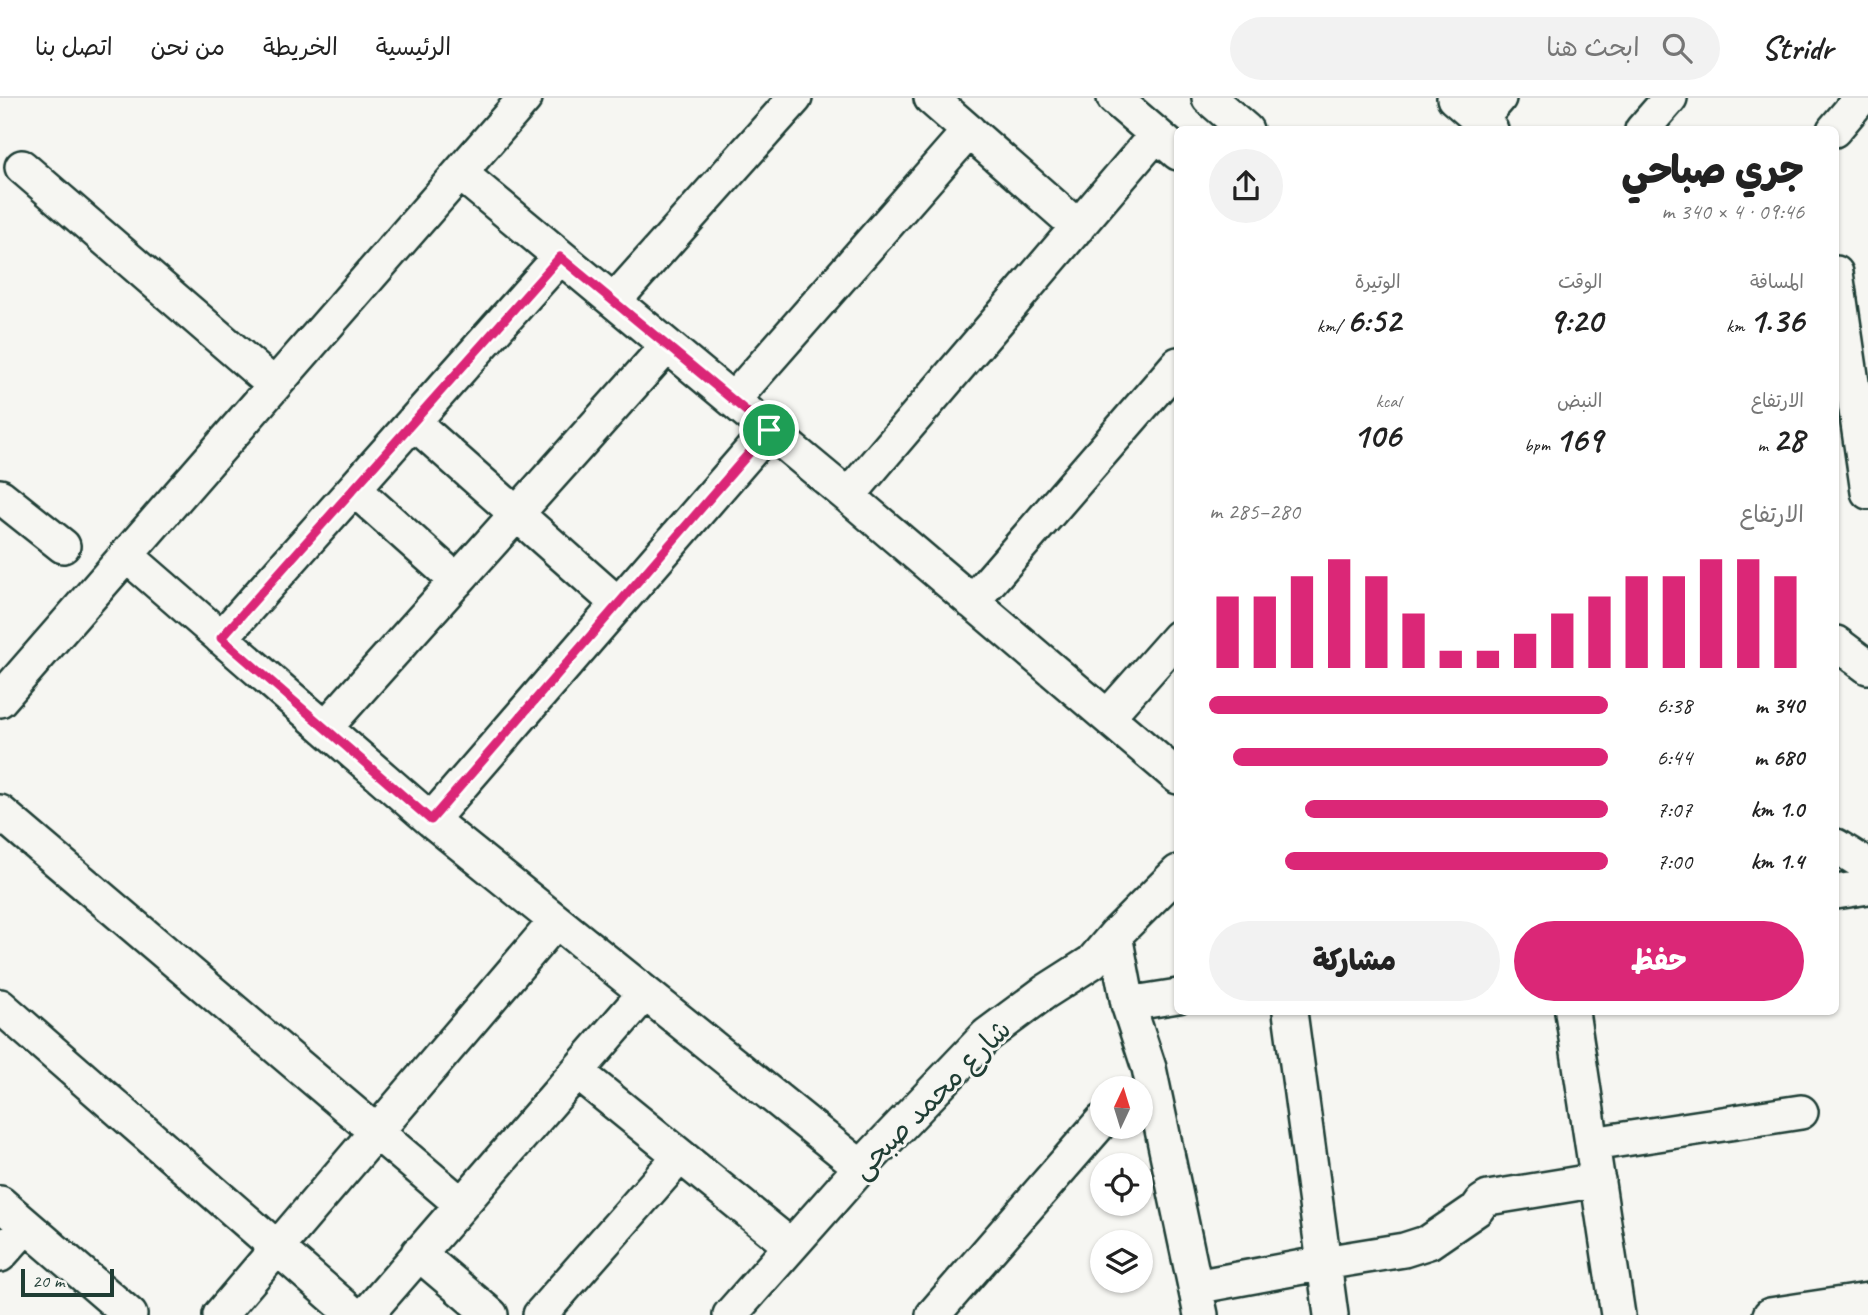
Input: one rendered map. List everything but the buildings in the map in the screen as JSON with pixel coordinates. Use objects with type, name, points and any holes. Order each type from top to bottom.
[{"type":"street","points":[[0,700],[525,98]]},
{"type":"street","points":[[614,301],[795,98]]},
{"type":"street","points":[[931,98],[1078,227]]},
{"type":"street","points":[[1209,98],[1241,126]]},
{"type":"street","points":[[1454,98],[1490,116]]},
{"type":"street","points":[[1646,126],[1670,98]]},
{"type":"street","points":[[1837,126],[1861,98]]},
{"type":"street","points":[[848,496],[1078,227],[1167,144],[1123,101]]},
{"type":"street","points":[[733,400],[969,131]]},
{"type":"street","points":[[22,167],[274,385]]},
{"type":"street","points":[[460,173],[848,496],[1174,773]]},
{"type":"street","points":[[221,638],[560,257]]},
{"type":"street","points":[[1839,294],[1868,492]]},
{"type":"street","points":[[325,728],[667,346]]},
{"type":"street","points":[[972,602],[1174,369]]},
{"type":"street","points":[[413,422],[618,604]]},
{"type":"street","points":[[431,820],[769,430]]},
{"type":"street","points":[[354,489],[457,581]]},
{"type":"street","points":[[0,496],[63,546]]},
{"type":"street","points":[[126,555],[431,820],[861,1167]]},
{"type":"street","points":[[1108,716],[1174,642]]},
{"type":"street","points":[[1839,645],[1868,667]]},
{"type":"street","points":[[0,812],[461,1204]]},
{"type":"street","points":[[1839,848],[1868,866]]},
{"type":"street","name":"شارع محمد صبحى","points":[[730,1315],[861,1167],[988,1035],[1045,992],[1092,962],[1174,876]]},
{"type":"street","points":[[1839,892],[1868,887]]},
{"type":"street","points":[[220,1315],[556,922]]},
{"type":"street","points":[[1115,935],[1140,1076]]},
{"type":"street","points":[[366,1315],[645,993]]},
{"type":"street","points":[[1128,1004],[1174,997]]},
{"type":"street","points":[[0,1006],[355,1315]]},
{"type":"street","points":[[1290,1015],[1331,1315]]},
{"type":"street","points":[[1572,1015],[1618,1315]]},
{"type":"street","points":[[576,1072],[791,1247]]},
{"type":"street","points":[[1592,1144],[1801,1112]]},
{"type":"street","points":[[1153,1128],[1198,1301],[1324,1263],[1404,1250],[1429,1242],[1477,1209],[1488,1198],[1598,1180]]},
{"type":"street","points":[[933,1315],[1090,1135]]},
{"type":"street","points":[[540,1315],[680,1156]]},
{"type":"street","points":[[0,1203],[116,1311]]},
{"type":"street","points":[[0,1255],[26,1226]]},
{"type":"street","points":[[418,1254],[491,1315]]},
{"type":"street","points":[[1769,1315],[1829,1311],[1868,1300]]},
{"type":"route","points":[[560,257],[769,430],[431,820],[221,638],[560,257]]}]
